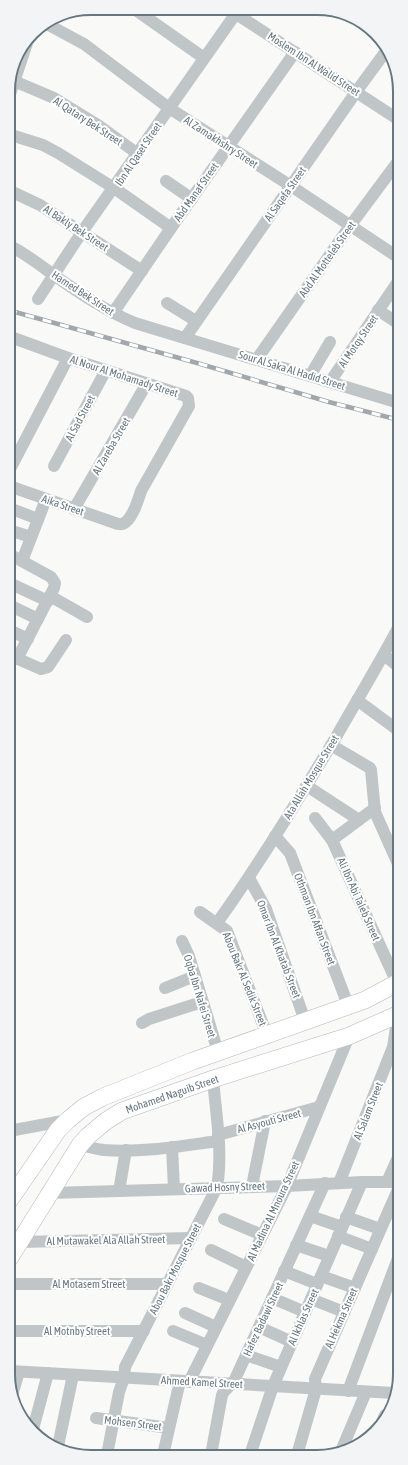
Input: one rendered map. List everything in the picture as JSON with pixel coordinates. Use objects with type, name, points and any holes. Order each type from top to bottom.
[{"type":"main road","name":"Mohamed Naguib Street","points":[[15,1192],[58,1130],[84,1107],[103,1097],[193,1061],[365,1000],[393,986]]},
{"type":"main road","name":"Mohamed Naguib Street","points":[[15,1250],[80,1145],[106,1121],[122,1111],[349,1036],[393,1018]]},
{"type":"main road","points":[[270,1034],[282,1058]]},
{"type":"main road","points":[[193,1061],[206,1082]]},
{"type":"street","points":[[143,15],[204,58]]},
{"type":"street","name":"Ibn Al Qaset Street","points":[[38,300],[82,232],[204,58],[231,15]]},
{"type":"street","name":"Moslem Ibn Al Walid Street","points":[[241,15],[393,117]]},
{"type":"street","name":"Al Zamakhshry Street","points":[[51,27],[84,44],[169,108],[291,186],[393,254]]},
{"type":"street","name":"Abd Manaf Street","points":[[113,314],[171,228],[295,52]]},
{"type":"street","name":"Al Saqefa Street","points":[[185,338],[384,54]]},
{"type":"street","name":"Al Qatary Bek Street","points":[[15,82],[54,98],[98,125],[138,154]]},
{"type":"street","points":[[15,136],[43,145],[58,153],[114,188],[171,228]]},
{"type":"street","name":"Abd Al Motteleb Street","points":[[257,359],[393,167]]},
{"type":"street","points":[[166,181],[192,199]]},
{"type":"street","name":"Al Bakly Bek Street","points":[[15,193],[31,200],[142,271]]},
{"type":"street","name":"Hamed Bek Street","points":[[15,249],[113,314],[135,323],[185,338]]},
{"type":"street","name":"Al Motqy Street","points":[[330,382],[393,289]]},
{"type":"street","points":[[167,303],[196,321]]},
{"type":"street","points":[[378,310],[393,320]]},
{"type":"street","name":"Sour Al Saka Al Hadid Street","points":[[185,338],[393,401]]},
{"type":"street","name":"Al Nour Al Mohamady Street","points":[[15,339],[68,358],[186,396],[188,398],[189,406],[141,491],[138,502],[127,521],[121,525],[118,524]]},
{"type":"street","points":[[310,376],[330,342]]},
{"type":"street","points":[[15,460],[68,358]]},
{"type":"street","name":"Al Sad Street","points":[[54,466],[106,370]]},
{"type":"street","name":"Al Zareba Street","points":[[74,509],[147,383]]},
{"type":"street","name":"Aika Street","points":[[15,488],[118,524]]},
{"type":"street","points":[[22,561],[46,499]]},
{"type":"street","points":[[15,510],[38,519]]},
{"type":"street","points":[[15,532],[31,537]]},
{"type":"street","points":[[15,558],[54,580],[56,583],[28,639],[15,655]]},
{"type":"street","points":[[15,585],[49,599],[87,617]]},
{"type":"street","points":[[15,608],[38,619]]},
{"type":"street","points":[[15,633],[28,639]]},
{"type":"street","name":"Ata Allah Mosque Street","points":[[217,923],[249,878],[307,786],[393,638]]},
{"type":"street","points":[[15,658],[41,670],[44,669],[48,667],[66,640]]},
{"type":"street","points":[[384,655],[393,662]]},
{"type":"street","points":[[357,700],[393,722]]},
{"type":"street","points":[[331,744],[370,768],[372,774],[375,812],[393,852]]},
{"type":"street","points":[[307,786],[359,820]]},
{"type":"street","points":[[332,840],[375,808]]},
{"type":"street","name":"Ali Ibn Abi Taleb Street","points":[[314,818],[332,840],[393,972]]},
{"type":"street","name":"Othman Ibn Affan Street","points":[[275,836],[290,852],[348,1006]]},
{"type":"street","name":"Omar Ibn Al Khatab Street","points":[[249,878],[266,910],[305,1021]]},
{"type":"street","name":"Abou Bakr Al Sedik Street","points":[[200,912],[227,931],[270,1034]]},
{"type":"street","name":"Oqba Ibn Nafei Street","points":[[182,941],[186,949],[218,1052]]},
{"type":"street","points":[[165,988],[194,976]]},
{"type":"street","points":[[142,1023],[202,1002]]},
{"type":"street","name":"Al Madina Al Mnoura Street","points":[[164,1450],[169,1428],[184,1382],[208,1345],[287,1186],[349,1036]]},
{"type":"street","name":"Al Salam Street","points":[[339,1183],[393,1047]]},
{"type":"street","name":"Abou Bakr Mosque Street","points":[[108,1450],[125,1368],[217,1187],[220,1172],[218,1138],[206,1082]]},
{"type":"street","name":"Al Asyouti Street","points":[[80,1145],[104,1150],[172,1147],[218,1138],[265,1121],[319,1107]]},
{"type":"street","points":[[15,1132],[68,1120]]},
{"type":"street","points":[[252,1186],[265,1121]]},
{"type":"street","points":[[172,1147],[174,1189]]},
{"type":"street","points":[[119,1191],[126,1150]]},
{"type":"street","points":[[387,1182],[393,1169]]},
{"type":"street","name":"Al Ikhlas Street","points":[[252,1450],[273,1386],[362,1182]]},
{"type":"street","name":"Gawad Hosny Street","points":[[50,1193],[393,1182]]},
{"type":"street","name":"Hafez Badawi Street","points":[[212,1450],[222,1395],[236,1377],[325,1183]]},
{"type":"street","name":"Al Hekma Street","points":[[298,1450],[316,1389],[315,1379],[393,1200]]},
{"type":"street","points":[[310,1216],[342,1227],[380,1229]]},
{"type":"street","points":[[224,1219],[262,1235]]},
{"type":"street","points":[[342,1227],[372,1249]]},
{"type":"street","name":"Al Mutawakel Ala Allah Street","points":[[20,1242],[191,1238]]},
{"type":"street","points":[[296,1245],[330,1256]]},
{"type":"street","points":[[210,1250],[246,1267]]},
{"type":"street","points":[[284,1271],[355,1288]]},
{"type":"street","points":[[348,1391],[393,1272]]},
{"type":"street","name":"Al Motasem Street","points":[[15,1284],[168,1284]]},
{"type":"street","points":[[199,1288],[230,1300]]},
{"type":"street","points":[[272,1298],[305,1312]]},
{"type":"street","points":[[311,1299],[344,1312]]},
{"type":"street","points":[[185,1313],[216,1327]]},
{"type":"street","points":[[259,1327],[292,1342]]},
{"type":"street","name":"Al Motnby Street","points":[[15,1331],[144,1330]]},
{"type":"street","points":[[173,1331],[208,1345]]},
{"type":"street","points":[[246,1356],[281,1367]]},
{"type":"street","name":"Ahmed Kamel Street","points":[[15,1372],[390,1393]]},
{"type":"street","points":[[34,1424],[48,1373]]},
{"type":"street","points":[[59,1443],[73,1375]]},
{"type":"street","points":[[343,1445],[366,1392]]},
{"type":"street","name":"Mohsen Street","points":[[96,1418],[169,1428]]},
{"type":"railway","points":[[15,312],[329,402],[393,418]]}]
